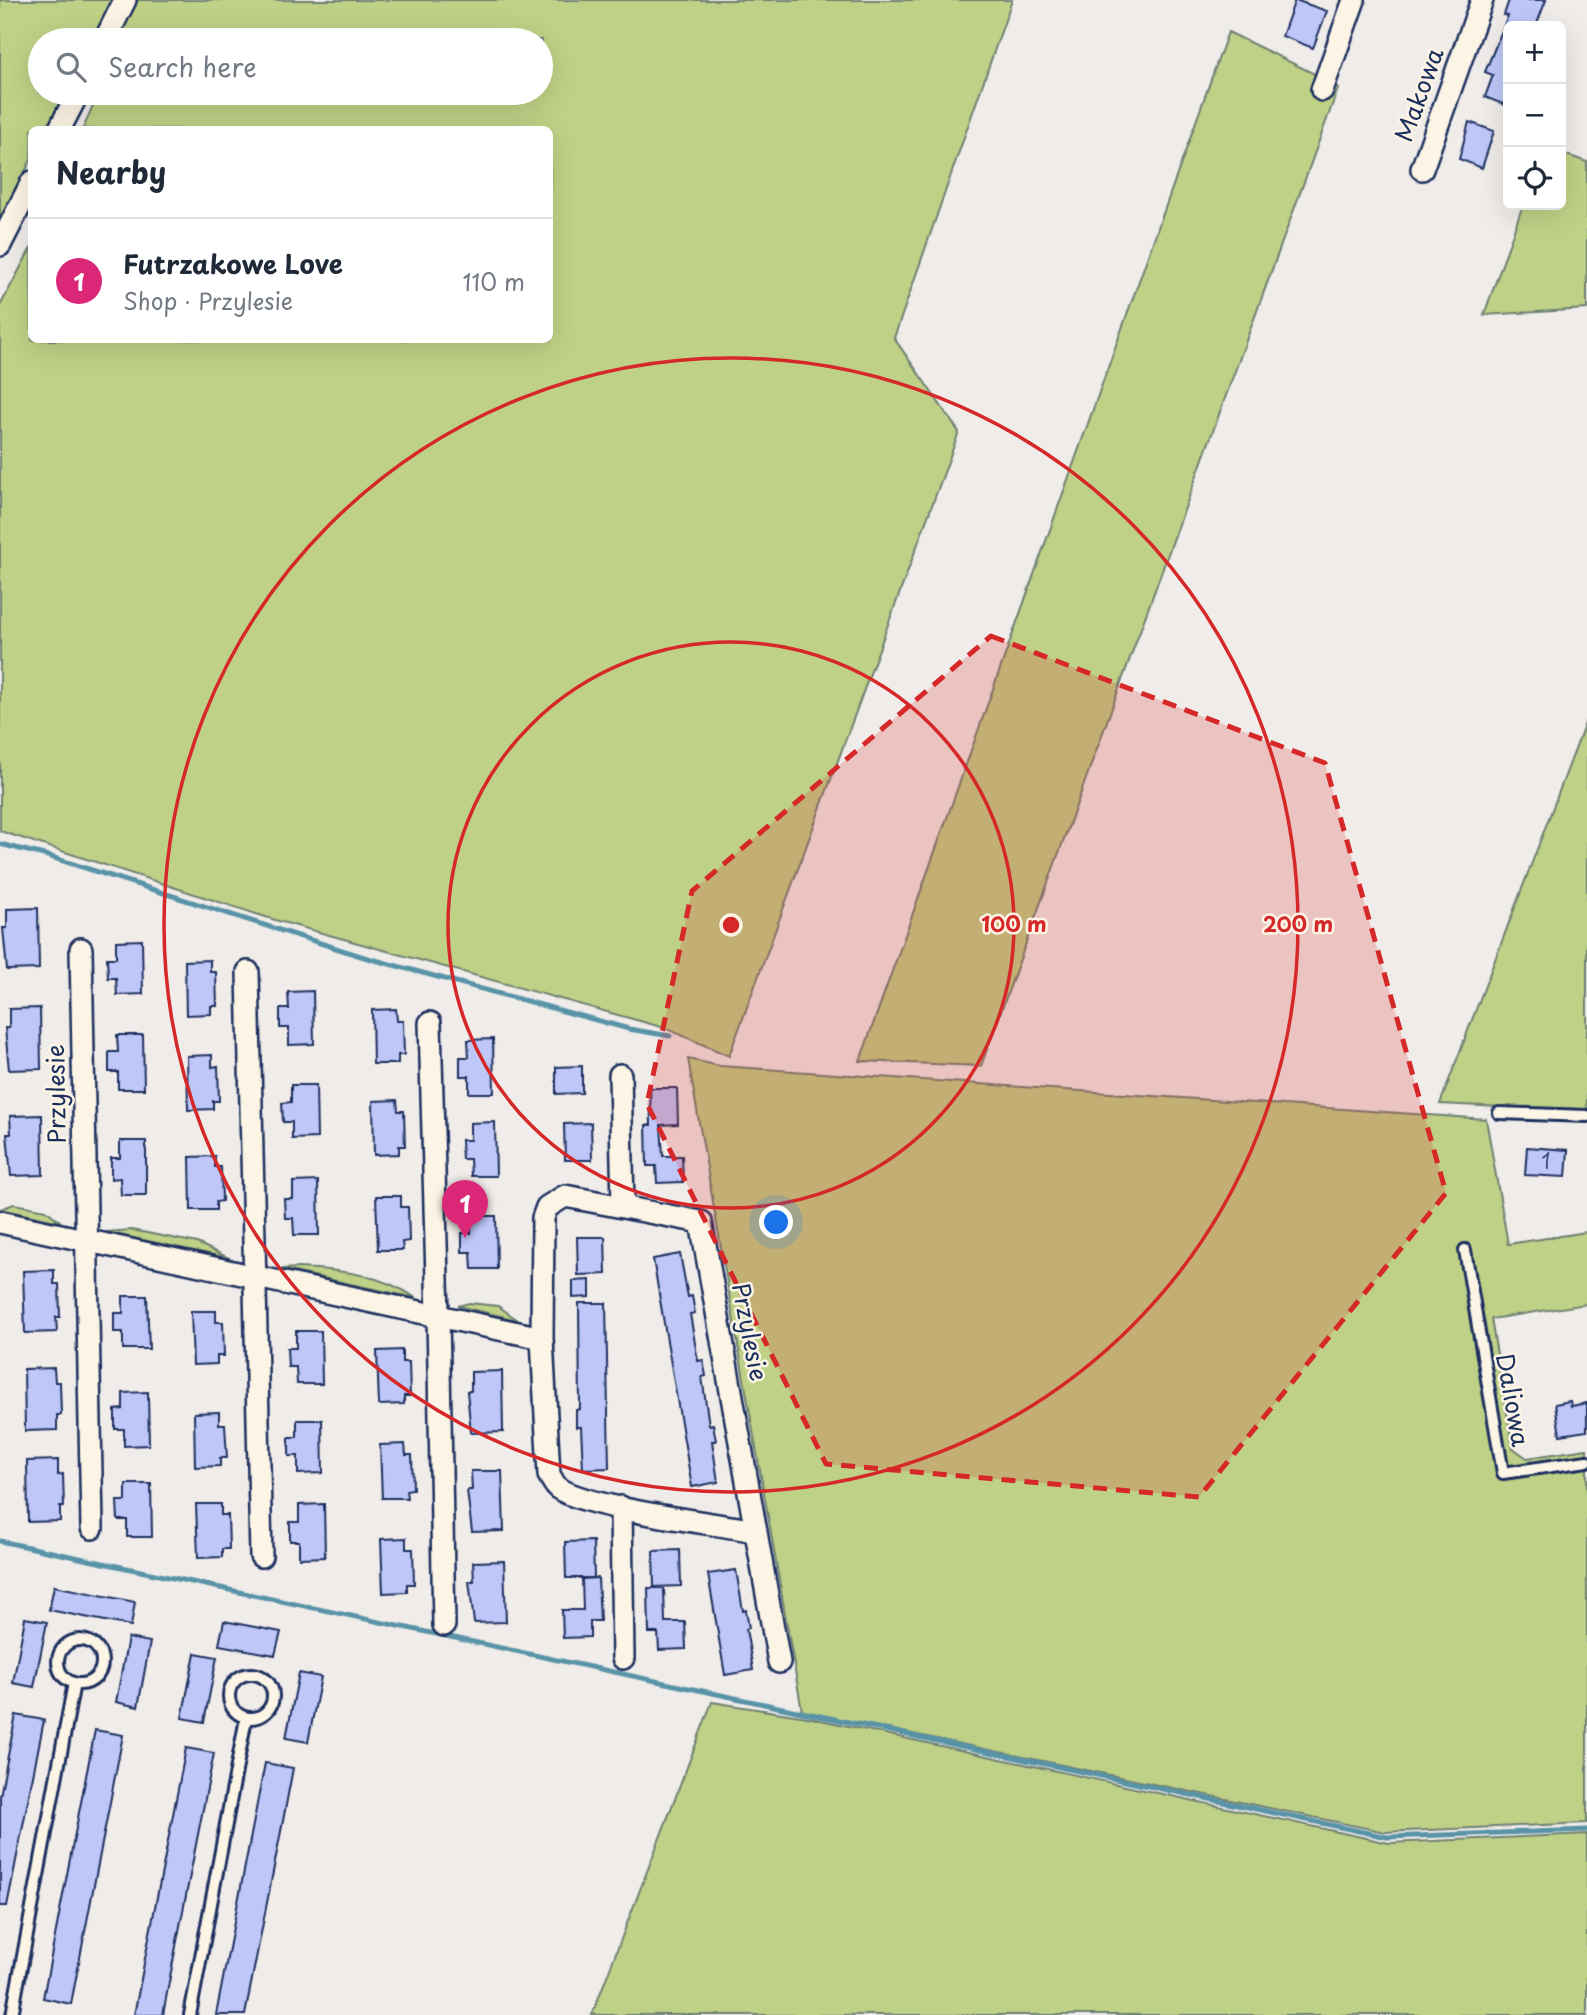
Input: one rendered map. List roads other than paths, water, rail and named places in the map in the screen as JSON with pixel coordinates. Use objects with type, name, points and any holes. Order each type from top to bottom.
[{"type":"street","points":[[111,28],[125,0]]},
{"type":"street","points":[[1322,90],[1354,0]]},
{"type":"street","name":"Makowa","points":[[1422,169],[1482,0]]},
{"type":"street","points":[[61,126],[72,105]]},
{"type":"street","points":[[0,245],[28,190]]},
{"type":"street","name":"Przylesie","points":[[81,949],[92,1528]]},
{"type":"street","points":[[248,972],[261,1556]]},
{"type":"street","points":[[430,1023],[444,1625]]},
{"type":"street","points":[[620,1075],[623,1205]]},
{"type":"street","name":"Przylesie","points":[[756,1531],[621,1507],[578,1496],[558,1488],[552,1481],[542,1338],[543,1218],[547,1207],[565,1196],[701,1222],[729,1364],[779,1662]]},
{"type":"street","points":[[0,1222],[542,1338]]},
{"type":"street","points":[[621,1507],[622,1658]]},
{"type":"lane","points":[[1499,1113],[1587,1116]]},
{"type":"lane","name":"Daliowa","points":[[1465,1250],[1503,1473],[1587,1461]]},
{"type":"lane","points":[[83,1639],[97,1647],[101,1654],[101,1669],[90,1682],[74,1683],[61,1674],[58,1658],[64,1646],[83,1639]]},
{"type":"lane","points":[[254,1674],[268,1682],[272,1689],[272,1704],[262,1716],[246,1718],[232,1709],[229,1693],[241,1677],[254,1674]]},
{"type":"lane","points":[[12,2015],[74,1683]]},
{"type":"lane","points":[[190,2015],[246,1718]]},
{"type":"waterway","points":[[0,844],[48,856],[364,957],[629,1029],[670,1036]]},
{"type":"waterway","points":[[0,1541],[1387,1837],[1587,1830]]},
{"type":"place","name":"Futrzakowe Love","points":[[465,1238]]}]
